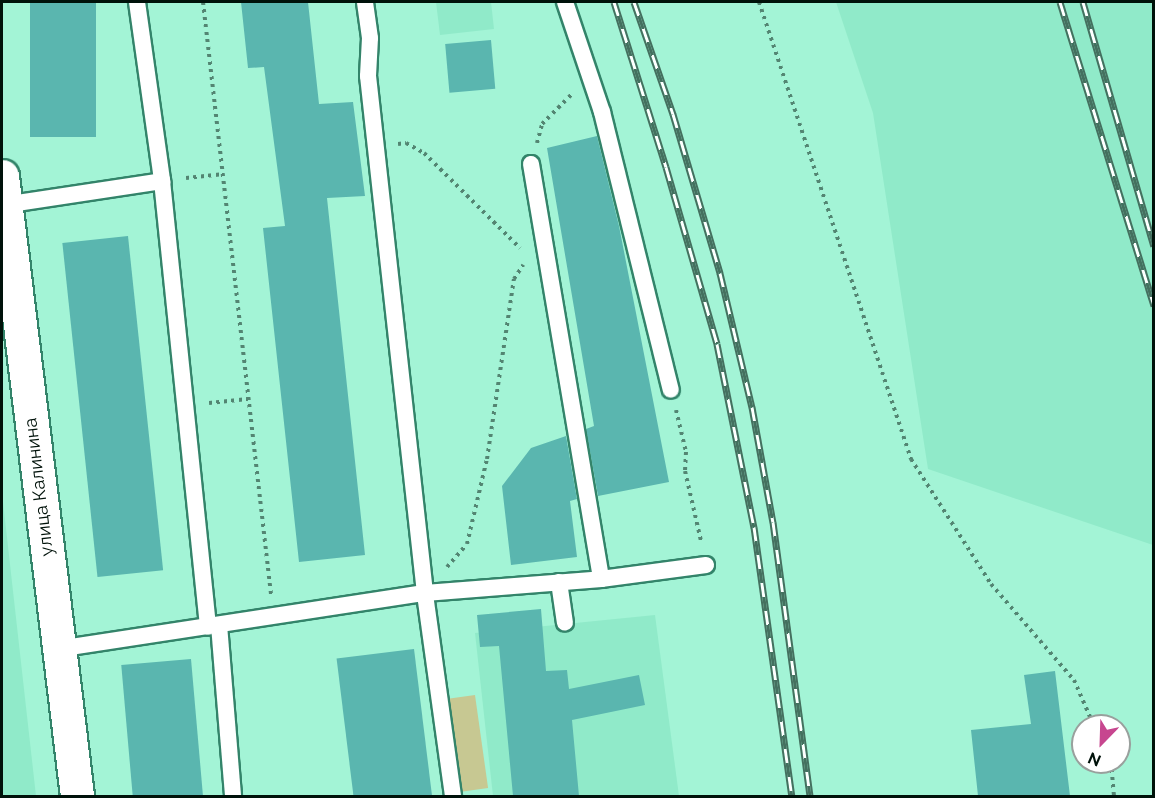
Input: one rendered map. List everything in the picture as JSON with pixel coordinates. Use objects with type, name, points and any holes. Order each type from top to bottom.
[{"type":"street","name":"улица Калинина","points":[[3,191],[77,796]]},
{"type":"lane","points":[[137,2],[162,181],[185,406],[214,626],[233,796]]},
{"type":"lane","points":[[364,2],[370,38],[368,76],[375,146],[425,593],[453,796]]},
{"type":"lane","points":[[565,2],[602,112],[671,390]]},
{"type":"lane","points":[[531,164],[601,579]]},
{"type":"lane","points":[[3,191],[162,181]]},
{"type":"lane","points":[[58,650],[425,593],[601,579],[706,565]]},
{"type":"lane","points":[[559,582],[565,623]]},
{"type":"path","points":[[203,2],[274,616]]},
{"type":"path","points":[[759,2],[911,459],[991,584],[1074,681],[1089,714]]},
{"type":"path","points":[[531,164],[542,124],[590,75]]},
{"type":"path","points":[[375,146],[406,143],[424,153],[521,249]]},
{"type":"path","points":[[162,181],[222,174]]},
{"type":"path","points":[[425,593],[467,544],[487,459],[514,279],[529,257]]},
{"type":"path","points":[[671,390],[686,452],[685,471],[706,565]]},
{"type":"path","points":[[185,406],[248,399]]},
{"type":"path","points":[[1112,774],[1114,796]]},
{"type":"shaded area","points":[[436,2],[491,2],[494,29],[440,35]]},
{"type":"shaded area","points":[[836,2],[1153,2],[1153,545],[928,469],[873,113]]},
{"type":"shaded area","points":[[2,493],[36,796],[2,796]]},
{"type":"shaded area","points":[[655,615],[679,796],[493,796],[475,633]]},
{"type":"shaded area","points":[[475,695],[488,788],[459,792],[446,699]]},
{"type":"building","points":[[30,2],[96,2],[96,137],[30,137]]},
{"type":"building","points":[[241,2],[308,2],[319,104],[353,102],[365,196],[327,198],[365,555],[299,562],[263,228],[285,226],[264,67],[248,68]]},
{"type":"building","points":[[491,40],[495,89],[449,93],[445,44]]},
{"type":"building","points":[[597,136],[619,226],[669,482],[598,496],[586,429],[594,426],[547,148]]},
{"type":"building","points":[[128,236],[163,570],[97,577],[62,243]]},
{"type":"building","points":[[566,436],[577,499],[570,501],[577,557],[511,565],[502,486],[531,448]]},
{"type":"building","points":[[541,609],[546,671],[567,670],[569,689],[639,675],[645,705],[572,720],[579,796],[513,796],[499,646],[480,647],[477,615]]},
{"type":"building","points":[[414,649],[432,796],[353,796],[337,659]]},
{"type":"building","points":[[191,659],[203,796],[133,796],[121,665]]},
{"type":"building","points":[[1055,671],[1070,796],[978,796],[971,730],[1031,724],[1024,675]]},
{"type":"railway","points":[[614,2],[666,167],[717,344],[754,527],[792,796]]},
{"type":"railway","points":[[634,2],[673,114],[720,273],[752,407],[773,522],[810,796]]},
{"type":"railway","points":[[1060,2],[1154,306]]},
{"type":"railway","points":[[1083,2],[1154,246]]}]
